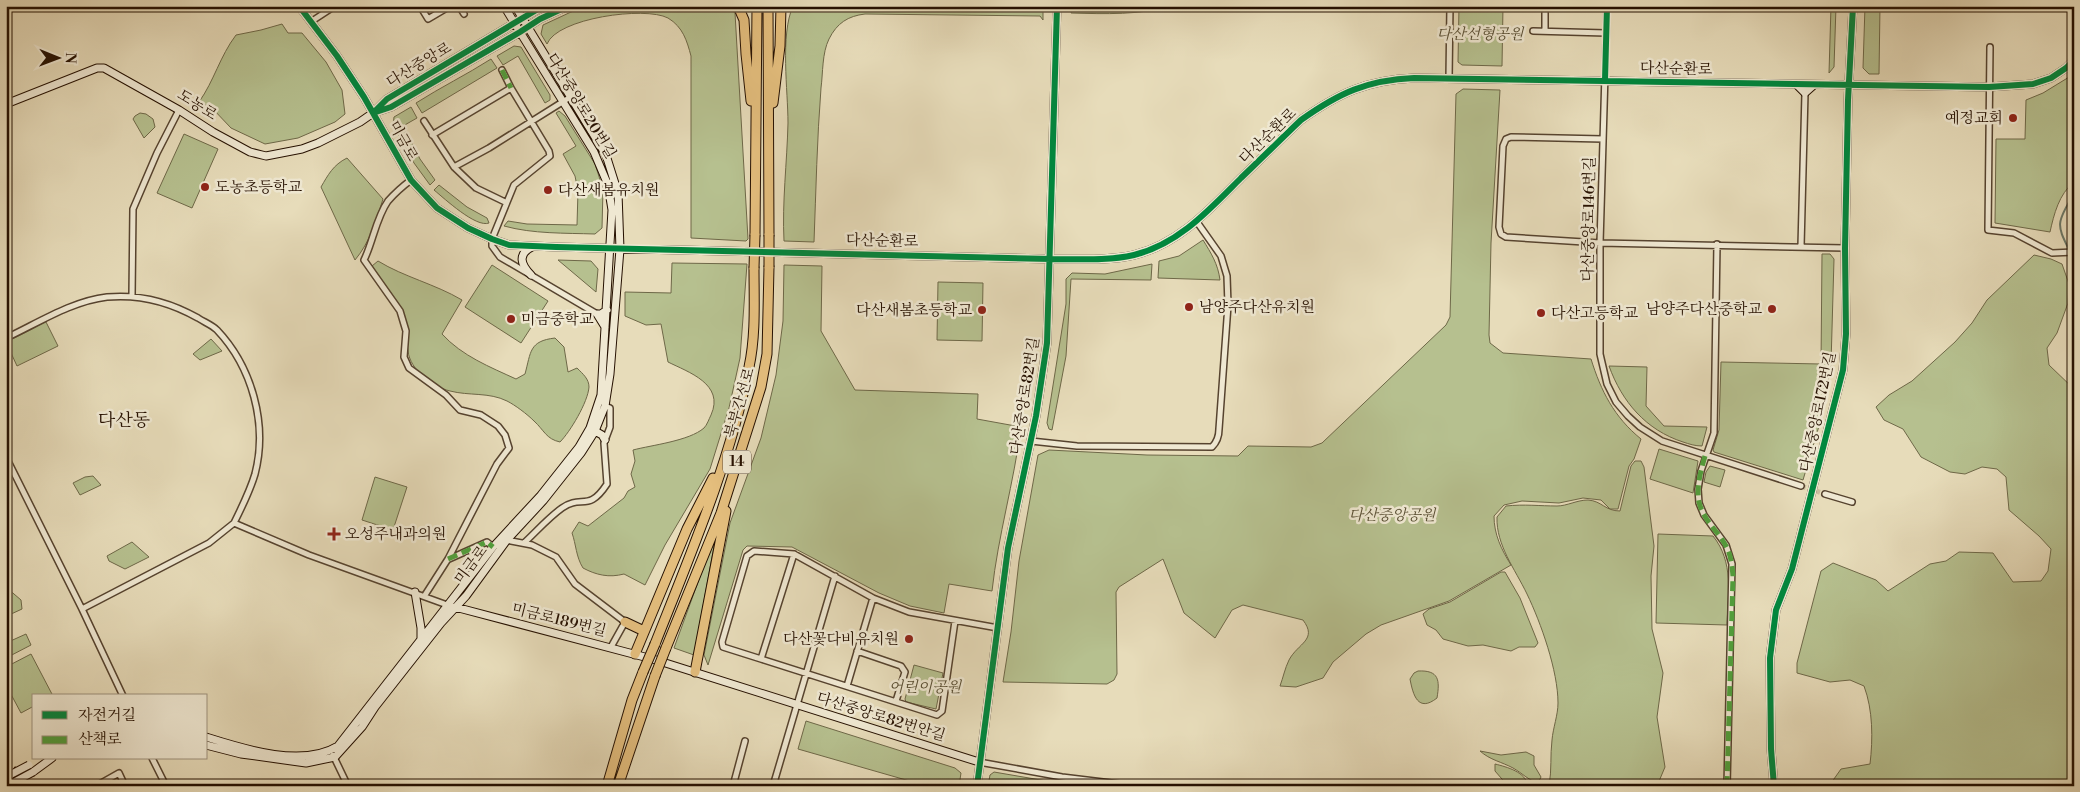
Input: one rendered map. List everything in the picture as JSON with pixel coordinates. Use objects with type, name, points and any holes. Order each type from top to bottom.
[{"type":"highway","points":[[738,6],[744,20]]},
{"type":"highway","points":[[744,6],[746,54],[756,138]]},
{"type":"highway","name":"북부간선로","points":[[607,786],[632,700],[697,537],[727,454],[750,365],[754,312],[757,6]]},
{"type":"highway","name":"북부간선로","points":[[618,786],[655,676],[704,557],[731,484],[761,388],[767,354],[769,268],[768,6]]},
{"type":"highway","points":[[768,142],[780,46],[781,6]]},
{"type":"highway","points":[[780,23],[789,6]]},
{"type":"highway","points":[[635,654],[687,529],[727,454]]},
{"type":"highway","points":[[695,672],[731,484]]},
{"type":"highway","points":[[625,622],[644,631]]},
{"type":"street","name":"미금로","points":[[299,6],[337,56],[373,113],[411,180],[437,208],[468,228],[492,239]]},
{"type":"street","points":[[312,21],[335,6]]},
{"type":"street","points":[[420,6],[428,19],[450,6]]},
{"type":"street","points":[[459,6],[464,14]]},
{"type":"street","name":"다산중앙로20번길","points":[[504,6],[594,152],[608,185],[612,210],[606,328]]},
{"type":"street","name":"다산중앙로20번길","points":[[515,6],[572,96],[606,155],[616,184],[620,216],[620,249]]},
{"type":"street","name":"다산중앙로","points":[[373,113],[387,99],[543,6]]},
{"type":"street","name":"다산중앙로","points":[[373,113],[391,108],[540,19],[568,6]]},
{"type":"street","name":"다산중앙로82번길","points":[[977,786],[1008,548],[1032,441],[1048,342],[1057,6]]},
{"type":"street","points":[[1449,78],[1450,6]]},
{"type":"street","points":[[1544,31],[1545,6]]},
{"type":"street","name":"다산중앙로146번길","points":[[1607,6],[1600,243],[1600,354],[1607,384],[1616,402],[1634,422],[1662,441],[1801,486]]},
{"type":"street","name":"다산중앙로172번길","points":[[1774,786],[1770,731],[1770,658],[1776,610],[1792,569],[1843,370],[1846,334],[1845,248],[1853,6]]},
{"type":"street","points":[[1533,31],[1606,32]]},
{"type":"street","points":[[1990,47],[1988,230],[2014,233],[2052,253],[2074,252]]},
{"type":"street","name":"다산순환로","points":[[492,239],[509,245],[610,249],[1051,259],[1092,259],[1134,255],[1153,249],[1197,222],[1301,120],[1320,106],[1341,94],[1381,80],[1449,78],[1989,87],[2033,84],[2051,78],[2074,60]]},
{"type":"street","name":"도농로","points":[[6,104],[97,68],[112,71],[213,132],[250,152],[266,156],[309,147],[360,122],[373,113]]},
{"type":"street","points":[[502,70],[550,156],[514,185],[505,202],[492,239],[492,246],[500,257],[597,314],[606,328]]},
{"type":"street","points":[[1796,85],[1805,93]]},
{"type":"street","points":[[1801,246],[1805,93],[1814,85]]},
{"type":"street","points":[[432,135],[511,88]]},
{"type":"street","points":[[454,168],[572,96]]},
{"type":"street","points":[[132,296],[133,210],[179,110]]},
{"type":"street","points":[[424,121],[454,168],[476,188],[505,202]]},
{"type":"street","points":[[1604,139],[1511,137],[1506,139],[1503,146],[1499,227],[1501,234],[1506,237],[1600,243],[1845,248]]},
{"type":"street","points":[[411,180],[397,191],[387,203],[364,260],[400,312],[406,331],[404,357],[410,368],[446,395],[460,410],[481,415],[498,426],[505,435],[509,448],[497,464],[448,559],[425,596]]},
{"type":"street","name":"다산중앙로82번길","points":[[1032,441],[1077,446],[1212,447],[1215,444],[1219,428],[1228,306],[1227,276],[1221,256],[1197,222]]},
{"type":"street","points":[[2074,223],[2074,233]]},
{"type":"street","points":[[1717,244],[1714,433],[1701,471],[1699,503],[1711,526],[1726,545],[1733,570],[1727,786]]},
{"type":"street","points":[[531,275],[523,268],[521,262],[524,252],[533,246]]},
{"type":"street","name":"미금로","points":[[335,757],[362,727],[375,707],[452,606],[493,546],[543,501],[581,453],[595,431],[605,406],[610,374],[620,249]]},
{"type":"street","points":[[6,338],[86,300],[132,296],[172,304],[216,328],[237,356],[246,374],[257,408],[260,429],[255,473],[234,523],[210,543],[82,609]]},
{"type":"street","points":[[597,314],[607,310]]},
{"type":"street","name":"미금로","points":[[330,750],[342,740],[421,639],[452,606],[466,596],[504,538],[541,495],[579,446],[590,428],[601,395],[606,328]]},
{"type":"street","points":[[524,543],[560,509],[572,503],[592,501],[606,484],[604,457],[605,440],[610,427],[610,408],[605,406]]},
{"type":"street","points":[[595,431],[602,435],[605,440]]},
{"type":"street","points":[[6,457],[122,694]]},
{"type":"street","points":[[1825,494],[1852,502]]},
{"type":"street","points":[[234,523],[309,555],[452,606]]},
{"type":"street","points":[[504,538],[544,549],[556,557],[575,584],[625,622],[611,647]]},
{"type":"street","points":[[448,559],[487,542],[493,546]]},
{"type":"street","points":[[955,621],[942,711],[937,715],[723,647],[722,642],[747,556],[754,551],[794,554],[873,598],[909,612],[998,628]]},
{"type":"street","points":[[761,659],[794,554]]},
{"type":"street","points":[[797,706],[835,576]]},
{"type":"street","points":[[415,592],[421,639]]},
{"type":"street","points":[[847,686],[873,598]]},
{"type":"street","name":"미금로189번길","points":[[452,606],[656,660],[797,706]]},
{"type":"street","points":[[857,651],[902,666],[905,672],[896,702]]},
{"type":"street","name":"다산중앙로82번안길","points":[[774,786],[797,706],[979,762]]},
{"type":"street","points":[[208,738],[234,746],[274,754],[310,756],[330,750],[347,784],[335,786]]},
{"type":"street","points":[[733,786],[745,741]]},
{"type":"street","points":[[208,745],[257,756],[306,763],[335,757]]},
{"type":"street","points":[[7,782],[29,765],[48,760]]},
{"type":"street","points":[[7,782],[33,772],[48,760]]},
{"type":"street","points":[[153,760],[166,786]]},
{"type":"street","points":[[979,762],[1062,777],[1136,786]]},
{"type":"street","points":[[96,786],[119,773],[125,786]]},
{"type":"green space","points":[[589,6],[727,6],[735,13],[748,239],[746,241],[691,238],[691,56],[681,30],[668,18],[657,15],[641,13],[622,14],[584,21],[567,27],[554,35],[547,44],[541,34],[543,25]]},
{"type":"green space","points":[[793,6],[1038,6],[1043,12],[1043,20],[1040,16],[865,14],[853,16],[839,25],[829,39],[823,63],[818,126],[814,242],[784,241],[788,123],[786,47],[789,18]]},
{"type":"green space","points":[[1073,6],[1173,6],[1148,11],[1110,14],[1071,13]]},
{"type":"green space","name":"다산선형공원","points":[[1459,6],[1503,6],[1502,66],[1462,65],[1458,62]]},
{"type":"green space","points":[[1831,6],[1836,6],[1834,67],[1829,73]]},
{"type":"green space","points":[[1865,6],[1880,6],[1879,74],[1869,74],[1863,68]]},
{"type":"green space","points":[[282,24],[288,33],[302,33],[326,62],[342,90],[345,114],[335,122],[298,138],[265,144],[231,128],[212,108],[199,102],[236,35]]},
{"type":"green space","points":[[514,46],[521,47],[550,95],[550,100],[545,103],[518,56],[503,65],[497,56]]},
{"type":"green space","points":[[491,59],[497,68],[422,113],[416,103]]},
{"type":"green space","points":[[2074,74],[2074,182],[2061,198],[2055,211],[2050,232],[1995,223],[1996,139],[2025,139],[2026,100],[2043,93]]},
{"type":"green space","name":"다산중앙공원","points":[[1463,89],[1500,90],[1491,243],[1490,343],[1503,353],[1591,359],[1599,382],[1610,403],[1623,422],[1641,439],[1634,459],[1629,466],[1618,509],[1610,509],[1601,500],[1583,498],[1559,503],[1522,501],[1504,505],[1494,516],[1494,523],[1499,541],[1511,565],[1449,601],[1381,625],[1366,634],[1333,662],[1323,678],[1296,687],[1280,686],[1289,660],[1308,637],[1307,627],[1303,620],[1243,605],[1232,610],[1215,638],[1184,613],[1163,559],[1119,587],[1116,592],[1117,674],[1114,680],[1107,684],[1003,682],[1019,561],[1038,455],[1049,450],[1147,455],[1238,456],[1248,446],[1311,447],[1322,443],[1446,325],[1450,317],[1456,94]]},
{"type":"green space","points":[[411,107],[417,118],[403,126],[420,159],[435,180],[430,185],[414,163],[393,125],[394,117]]},
{"type":"green space","points":[[559,111],[565,116],[595,164],[603,189],[602,228],[595,234],[538,232],[504,226],[508,221],[527,224],[577,225],[578,191],[575,176],[563,154],[576,146],[556,113]]},
{"type":"green space","points":[[140,113],[146,114],[153,119],[155,127],[144,138],[133,119]]},
{"type":"green space","points":[[184,134],[218,149],[192,208],[157,193]]},
{"type":"green space","points":[[347,158],[383,199],[369,239],[355,260],[321,187],[334,167]]},
{"type":"green space","points":[[439,185],[467,207],[487,218],[489,223],[476,221],[453,206],[434,190]]},
{"type":"green space","points":[[1203,240],[1216,264],[1220,280],[1158,278],[1159,261],[1179,256]]},
{"type":"green space","points":[[1822,254],[1830,254],[1834,259],[1831,364],[1819,426],[1803,480],[1714,452],[1713,450],[1719,430],[1721,362],[1821,364]]},
{"type":"green space","points":[[2034,255],[2062,264],[2069,284],[2068,303],[2057,333],[2047,348],[2049,365],[2074,389],[2074,786],[1829,786],[1841,769],[1870,764],[1872,725],[1864,686],[1850,680],[1830,682],[1797,673],[1797,663],[1821,571],[1833,563],[1876,580],[1888,591],[1930,564],[1946,561],[1959,552],[1993,553],[2013,582],[2041,581],[2048,571],[2051,549],[2009,510],[2006,477],[1997,469],[1982,467],[1965,474],[1950,472],[1921,457],[1903,429],[1884,420],[1876,407],[1889,395],[1912,381],[1955,342],[1972,323],[1987,300]]},
{"type":"green space","points":[[558,260],[591,261],[598,269],[596,292]]},
{"type":"green space","points":[[378,261],[398,272],[441,289],[462,300],[442,334],[467,355],[516,379],[525,374],[532,349],[540,342],[555,338],[564,347],[568,372],[577,368],[589,384],[588,393],[578,416],[560,442],[548,436],[528,415],[507,401],[493,396],[443,389],[423,377],[410,358],[407,346],[406,323],[403,314],[372,266]]},
{"type":"green space","points":[[672,263],[747,264],[740,358],[729,408],[710,469],[665,545],[645,585],[624,574],[603,575],[583,568],[572,533],[579,522],[588,526],[635,487],[631,474],[635,461],[633,450],[689,436],[704,428],[711,415],[714,404],[713,395],[709,387],[694,375],[668,362],[661,324],[646,325],[625,316],[625,292],[671,293]]},
{"type":"green space","points":[[1152,264],[1151,280],[1071,279],[1066,356],[1052,430],[1049,429],[1047,423],[1066,304],[1066,279],[1072,273],[1105,274]]},
{"type":"green space","points":[[492,265],[548,301],[521,343],[465,307]]},
{"type":"green space","points":[[784,265],[822,266],[821,331],[855,390],[978,394],[977,419],[1021,427],[992,591],[949,584],[944,613],[910,606],[879,593],[792,547],[747,546],[743,550],[708,665],[704,655],[730,523],[761,438],[776,375],[783,321]]},
{"type":"green space","points":[[938,282],[983,283],[982,341],[937,340]]},
{"type":"green space","points":[[46,322],[58,346],[17,366],[6,342]]},
{"type":"green space","points":[[211,339],[222,351],[200,360],[193,354]]},
{"type":"green space","points":[[1609,366],[1647,367],[1646,406],[1664,426],[1707,427],[1702,446],[1670,437],[1647,422],[1628,403]]},
{"type":"green space","points":[[1659,449],[1698,461],[1693,493],[1650,479]]},
{"type":"green space","points":[[1635,461],[1641,461],[1644,467],[1654,546],[1651,576],[1652,629],[1663,673],[1657,717],[1665,767],[1657,786],[1549,786],[1552,740],[1558,708],[1555,677],[1548,647],[1538,619],[1503,547],[1497,517],[1506,506],[1561,506],[1588,500],[1597,502],[1615,511],[1620,511],[1631,466]]},
{"type":"green space","points":[[1710,466],[1725,470],[1720,487],[1704,482],[1706,472]]},
{"type":"green space","points":[[93,476],[101,485],[80,495],[73,483],[85,477]]},
{"type":"green space","points":[[375,477],[407,487],[393,530],[362,520]]},
{"type":"green space","points":[[717,530],[694,655],[674,648]]},
{"type":"green space","points":[[1658,534],[1713,536],[1720,546],[1727,567],[1729,590],[1727,625],[1656,623]]},
{"type":"green space","points":[[132,542],[149,557],[125,569],[109,561],[107,556]]},
{"type":"green space","points":[[1501,572],[1505,572],[1520,598],[1538,643],[1535,647],[1519,647],[1511,651],[1483,645],[1468,646],[1443,639],[1436,630],[1427,625],[1423,614],[1429,609],[1450,602]]},
{"type":"green space","points":[[7,588],[21,600],[22,609],[9,615],[6,609]]},
{"type":"green space","points":[[26,634],[31,645],[6,658],[6,643]]},
{"type":"green space","points":[[31,654],[52,694],[32,694],[32,707],[21,713],[6,685],[6,667]]},
{"type":"green space","name":"어린이공원","points":[[914,665],[943,673],[936,709],[906,702],[905,699]]},
{"type":"green space","points":[[1418,671],[1434,674],[1438,681],[1437,698],[1425,704],[1421,703],[1415,696],[1410,679]]},
{"type":"green space","points":[[806,721],[955,768],[961,773],[959,786],[927,786],[798,749]]},
{"type":"green space","points":[[1480,751],[1501,755],[1526,752],[1534,756],[1534,765],[1541,777],[1538,783],[1534,782],[1513,768],[1492,759]]},
{"type":"green space","points":[[1495,764],[1520,774],[1524,777],[1528,786],[1508,786],[1495,771]]},
{"type":"green space","points":[[994,772],[1075,786],[988,786],[990,775]]},
{"type":"waterway","points":[[2074,194],[2063,213],[2060,227],[2074,260]]},
{"type":"tunnel","points":[[1801,486],[1825,494]]},
{"type":"railway","points":[[6,751],[25,786]]},
{"type":"marked path","points":[[502,70],[511,88]]},
{"type":"marked path","points":[[1705,456],[1699,485],[1699,502],[1707,520],[1728,549],[1733,576],[1727,786]]},
{"type":"marked path","points":[[448,559],[487,542],[493,547]]},
{"type":"cycle path","points":[[299,6],[337,56],[364,97],[411,180],[437,208],[468,228],[509,245],[556,247],[1051,259],[1114,258],[1150,250],[1179,234],[1205,213],[1301,120],[1341,95],[1382,82],[1414,78],[1989,87],[2033,84],[2051,78],[2074,60]]},
{"type":"cycle path","points":[[375,111],[387,99],[543,6]]},
{"type":"cycle path","points":[[373,113],[391,107],[540,19],[568,6]]},
{"type":"cycle path","points":[[977,786],[1008,548],[1036,416],[1047,343],[1057,6]]},
{"type":"cycle path","points":[[1605,80],[1607,6]]},
{"type":"cycle path","points":[[1774,786],[1771,749],[1770,658],[1776,610],[1792,569],[1843,370],[1846,334],[1845,248],[1848,100],[1853,6]]},
{"type":"place","name":"예정교회","points":[[2013,118]]},
{"type":"place","name":"도농초등학교","points":[[205,187]]},
{"type":"place","name":"다산새봄유치원","points":[[548,190]]},
{"type":"place","name":"남양주다산유치원","points":[[1189,307]]},
{"type":"place","name":"남양주다산중학교","points":[[1772,309]]},
{"type":"place","name":"다산새봄초등학교","points":[[982,310]]},
{"type":"place","name":"다산고등학교","points":[[1541,313]]},
{"type":"place","name":"미금중학교","points":[[511,319]]},
{"type":"place","name":"오성주내과의원","points":[[334,534]]},
{"type":"place","name":"다산꽃다비유치원","points":[[909,639]]},
{"type":"district","name":"다산동","points":[[124,420]]}]
